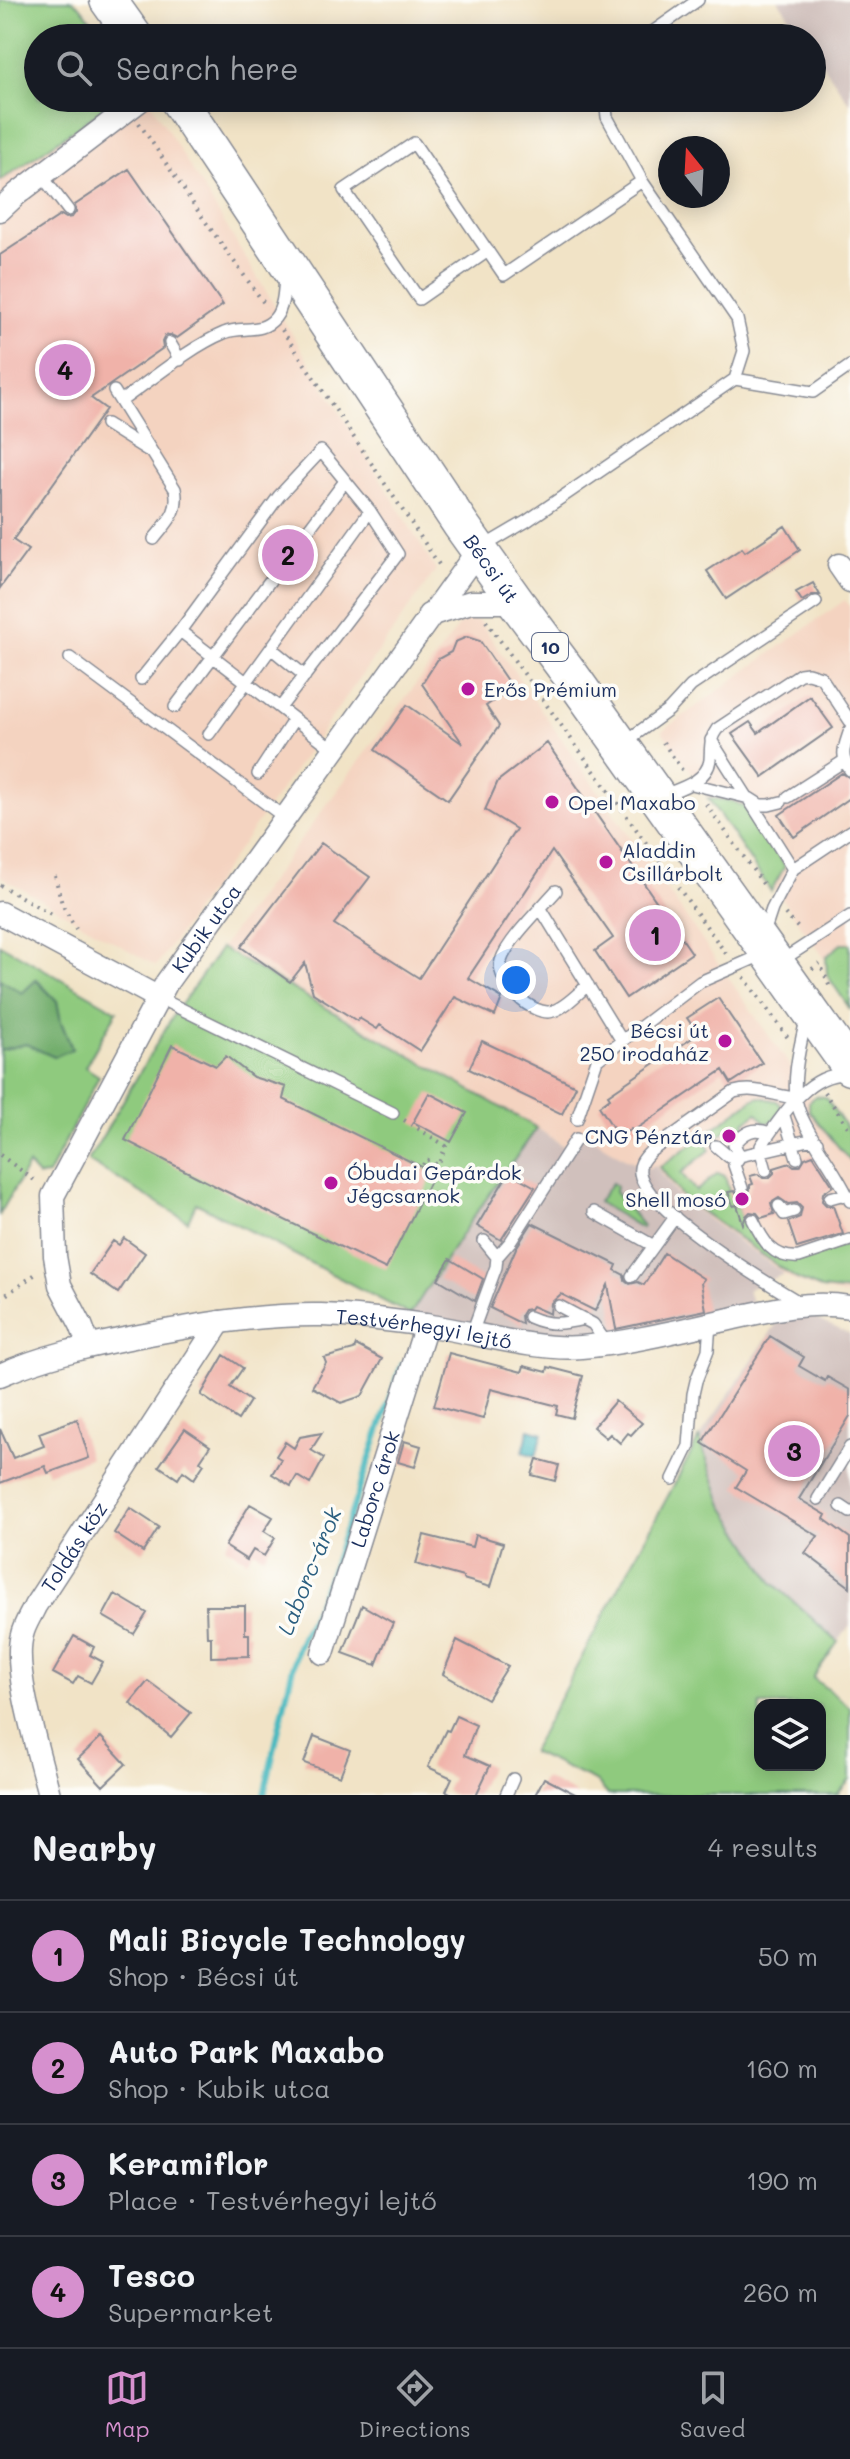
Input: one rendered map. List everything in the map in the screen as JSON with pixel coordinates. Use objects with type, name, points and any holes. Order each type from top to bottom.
[{"type":"main road","points":[[108,0],[125,24]]},
{"type":"main road","name":"Bécsi út","points":[[186,112],[479,549],[850,1067]]},
{"type":"street","points":[[0,210],[125,112]]},
{"type":"street","name":"Kubik utca","points":[[89,1346],[60,1285],[55,1256],[53,1196],[157,997],[479,549]]},
{"type":"street","points":[[429,615],[471,602],[516,602]]},
{"type":"street","points":[[0,913],[157,997]]},
{"type":"street","name":"Testvérhegyi lejtő","points":[[0,1375],[26,1364],[89,1346],[220,1322],[318,1315],[426,1325],[540,1345],[577,1348],[781,1308],[822,1304],[850,1307]]},
{"type":"street","name":"Toldás köz","points":[[49,1795],[22,1684],[19,1661],[22,1632],[35,1606],[220,1322]]},
{"type":"street","name":"Laborc árok","points":[[323,1653],[426,1325]]},
{"type":"lane","points":[[664,24],[698,0]]},
{"type":"lane","points":[[479,549],[527,521],[735,379],[744,351],[737,319],[642,181],[606,112]]},
{"type":"lane","points":[[488,251],[419,299],[344,190],[414,143],[488,251],[504,275],[642,181]]},
{"type":"lane","points":[[42,176],[68,210]]},
{"type":"lane","points":[[154,539],[176,510],[175,489],[118,396],[224,333],[260,328],[275,318],[282,299],[286,260]]},
{"type":"lane","points":[[170,343],[180,360]]},
{"type":"lane","points":[[735,379],[813,392],[850,366]]},
{"type":"lane","points":[[106,424],[155,455]]},
{"type":"lane","points":[[141,679],[279,496],[321,451],[370,511],[398,554],[280,708]]},
{"type":"lane","points":[[175,707],[345,481]]},
{"type":"lane","points":[[209,734],[370,511]]},
{"type":"lane","points":[[621,745],[669,710],[691,686],[816,602]]},
{"type":"lane","points":[[180,631],[333,749]]},
{"type":"lane","points":[[272,649],[305,676]]},
{"type":"lane","points":[[70,658],[284,817]]},
{"type":"lane","points":[[658,797],[692,784],[708,767],[711,740],[717,729],[800,674],[821,677],[850,721]]},
{"type":"lane","points":[[258,774],[294,719]]},
{"type":"lane","points":[[692,784],[749,798],[760,805],[784,800],[847,766],[842,752],[850,730]]},
{"type":"lane","points":[[711,740],[793,869]]},
{"type":"lane","points":[[769,952],[776,901],[793,869],[850,831]]},
{"type":"lane","points":[[556,891],[508,948],[500,972],[504,981],[533,1010],[542,1013],[561,1007],[588,985]]},
{"type":"lane","points":[[541,909],[622,1041]]},
{"type":"lane","points":[[577,1119],[597,1060],[700,982],[769,952],[812,941],[850,916]]},
{"type":"lane","points":[[157,997],[393,1113]]},
{"type":"lane","points":[[808,1007],[798,1053],[796,1098],[800,1112],[849,1199]]},
{"type":"lane","points":[[766,1170],[761,1146],[796,1098],[817,1082],[837,1074],[850,1074]]},
{"type":"lane","points":[[796,1098],[765,1090],[734,1092],[651,1151],[642,1160],[640,1169],[642,1179],[675,1217],[805,1306]]},
{"type":"lane","points":[[784,1116],[797,1158]]},
{"type":"lane","points":[[740,1156],[734,1145],[751,1130],[770,1133]]},
{"type":"lane","points":[[472,1333],[497,1257],[511,1241],[576,1139]]},
{"type":"lane","points":[[716,1146],[729,1157],[809,1140],[817,1142]]},
{"type":"lane","points":[[740,1156],[734,1165],[742,1188]]},
{"type":"lane","points":[[830,1198],[841,1195],[849,1199]]},
{"type":"lane","points":[[779,1206],[784,1214],[794,1211]]},
{"type":"lane","points":[[594,1212],[654,1246]]},
{"type":"lane","points":[[632,1276],[675,1217]]},
{"type":"lane","points":[[753,1220],[767,1247],[790,1258],[850,1240]]},
{"type":"lane","points":[[484,1241],[497,1257]]},
{"type":"lane","points":[[559,1306],[593,1324],[607,1344]]},
{"type":"lane","points":[[529,1317],[543,1323],[561,1325],[584,1319]]},
{"type":"lane","points":[[673,1479],[689,1446],[693,1394],[708,1350],[710,1324]]},
{"type":"lane","points":[[818,1499],[850,1447]]},
{"type":"lane","points":[[506,1795],[513,1779]]},
{"type":"path","points":[[663,742],[788,919],[812,941],[820,963]]},
{"type":"path","points":[[55,876],[62,904],[76,929]]},
{"type":"path","points":[[393,1113],[446,1146],[438,1165],[426,1159],[422,1167]]},
{"type":"path","points":[[0,1155],[53,1196]]},
{"type":"path","points":[[0,1299],[17,1289],[55,1256]]},
{"type":"shaded area","points":[[778,0],[850,0],[850,104],[826,69],[826,24],[794,24]]},
{"type":"shaded area","points":[[99,112],[157,112],[436,570],[156,966],[0,876],[0,181]]},
{"type":"shaded area","points":[[845,600],[850,608],[850,994],[662,731]]},
{"type":"shaded area","points":[[464,619],[479,621],[850,1152],[850,1297],[792,1280],[680,1199],[655,1165],[650,1168],[624,1158],[578,1129],[566,1147],[221,948]]},
{"type":"shaded area","points":[[537,1128],[565,1147],[578,1128],[624,1158],[649,1168],[655,1165],[680,1199],[784,1274],[748,1289],[753,1306],[604,1337],[575,1337],[410,1315],[469,1223]]},
{"type":"shaded area","points":[[809,1316],[850,1334],[850,1626],[838,1642],[773,1583],[723,1505],[699,1438],[777,1323]]},
{"type":"green space","points":[[0,0],[72,0],[94,24],[24,24],[24,112],[99,112],[0,181]]},
{"type":"green space","points":[[708,798],[732,801],[749,809],[785,866],[771,891]]},
{"type":"green space","points":[[0,944],[117,1011],[85,1067],[99,1076],[48,1175],[38,1176],[28,1165],[0,1214],[0,1050],[26,1044],[54,1057],[72,1048],[61,1022],[57,1001],[37,980],[22,994],[0,979]]},
{"type":"green space","points":[[841,944],[850,944],[850,1009],[827,975],[826,957]]},
{"type":"green space","points":[[221,948],[537,1128],[469,1223],[410,1315],[196,1203],[188,1221],[88,1161],[171,1019]]},
{"type":"green space","points":[[0,979],[22,993],[36,980],[57,1001],[61,1022],[72,1049],[54,1057],[26,1044],[0,1050]]},
{"type":"green space","points":[[816,1096],[825,1097],[850,1133],[850,1161],[809,1111],[809,1102]]},
{"type":"green space","points":[[760,1097],[781,1105],[781,1111],[771,1122],[765,1123],[757,1113],[744,1123],[747,1127],[739,1133],[732,1126],[707,1145],[710,1150],[681,1173],[696,1191],[718,1173],[725,1176],[733,1206],[737,1205],[743,1223],[749,1221],[760,1244],[779,1259],[850,1244],[850,1292],[821,1289],[795,1278],[683,1198],[660,1167]]},
{"type":"green space","points":[[612,1183],[616,1186],[615,1192],[643,1226],[641,1228],[598,1202]]},
{"type":"green space","points":[[699,1438],[723,1505],[773,1583],[838,1642],[813,1678],[850,1707],[850,1780],[837,1795],[608,1795],[597,1782],[531,1752]]},
{"type":"water","points":[[529,1429],[543,1433],[536,1456],[523,1452]]},
{"type":"building","points":[[129,169],[223,305],[177,338],[165,336],[163,348],[91,398],[106,409],[13,540],[28,550],[0,588],[0,255],[61,215],[72,217],[76,212],[75,205]]},
{"type":"building","points":[[785,526],[800,550],[726,599],[707,571],[742,548],[745,552]]},
{"type":"building","points":[[813,583],[820,595],[812,595],[802,601],[796,592]]},
{"type":"building","points":[[467,637],[480,641],[512,688],[486,706],[499,726],[448,800],[375,750],[407,705],[463,744],[422,684],[438,659],[451,652],[455,642]]},
{"type":"building","points":[[810,696],[833,728],[763,777],[732,734],[750,722],[758,733]]},
{"type":"building","points":[[547,743],[692,953],[626,998],[595,951],[613,938],[552,851],[468,978],[502,998],[495,1016],[455,997],[420,1051],[380,1025],[377,1029],[359,1018],[357,1021],[313,993],[305,963],[290,982],[241,947],[321,843],[370,877],[334,924],[419,978],[516,829],[485,810],[498,781]]},
{"type":"building","points":[[842,773],[850,778],[850,798],[794,837],[779,815]]},
{"type":"building","points":[[718,998],[762,1063],[731,1083],[723,1070],[633,1131],[631,1129],[619,1137],[599,1106],[610,1098],[608,1095],[698,1034],[687,1018]]},
{"type":"building","points":[[482,1041],[576,1086],[562,1114],[469,1069]]},
{"type":"building","points":[[172,1045],[216,1066],[226,1056],[253,1077],[286,1087],[283,1099],[434,1173],[386,1269],[125,1140]]},
{"type":"building","points":[[429,1093],[467,1113],[451,1142],[413,1122]]},
{"type":"building","points":[[813,1155],[833,1186],[823,1193],[822,1201],[827,1206],[833,1206],[843,1234],[797,1248],[788,1222],[800,1217],[802,1208],[797,1203],[788,1204],[779,1198],[771,1203],[774,1214],[761,1218],[757,1213],[750,1212],[743,1224],[737,1205],[733,1206],[728,1192],[746,1196],[753,1184],[750,1176],[758,1174],[769,1178],[774,1168],[790,1163],[800,1166],[805,1158]]},
{"type":"building","points":[[509,1172],[535,1187],[501,1240],[477,1226]]},
{"type":"building","points":[[532,1223],[617,1265],[615,1270],[624,1275],[630,1284],[638,1282],[644,1285],[664,1253],[704,1279],[701,1283],[706,1310],[616,1329],[608,1285],[595,1311],[561,1294],[551,1303],[550,1314],[532,1306],[524,1310],[522,1324],[490,1308],[516,1248]]},
{"type":"building","points":[[124,1238],[145,1253],[118,1293],[90,1274],[113,1241],[119,1245]]},
{"type":"building","points":[[450,1259],[483,1279],[475,1301],[438,1279]]},
{"type":"building","points":[[770,1336],[804,1357],[799,1366],[825,1381],[827,1377],[850,1390],[850,1416],[799,1499],[826,1515],[824,1519],[850,1538],[850,1587],[805,1553],[818,1536],[736,1487],[746,1471],[702,1443]]},
{"type":"building","points":[[356,1345],[382,1359],[362,1396],[341,1403],[312,1387],[326,1363],[324,1358],[354,1350]]},
{"type":"building","points":[[449,1353],[522,1372],[524,1366],[547,1372],[548,1367],[583,1376],[572,1418],[556,1414],[558,1406],[491,1389],[483,1419],[434,1406]]},
{"type":"building","points":[[224,1355],[243,1368],[230,1387],[250,1401],[238,1420],[201,1395]]},
{"type":"building","points":[[615,1401],[642,1423],[620,1443],[610,1434],[606,1438],[593,1427]]},
{"type":"building","points":[[77,1419],[89,1458],[48,1473],[45,1466],[0,1483],[0,1429],[13,1458],[44,1446],[39,1433]]},
{"type":"building","points":[[185,1429],[210,1446],[200,1461],[204,1464],[194,1479],[183,1471],[178,1479],[159,1466]]},
{"type":"building","points":[[322,1433],[311,1450],[324,1458],[310,1484],[297,1476],[291,1486],[272,1474],[281,1459],[276,1456],[285,1442],[294,1448],[300,1437]]},
{"type":"building","points":[[404,1441],[421,1446],[415,1467],[398,1462]]},
{"type":"building","points":[[537,1459],[559,1465],[555,1481],[532,1475]]},
{"type":"building","points":[[250,1504],[273,1517],[264,1531],[275,1538],[264,1556],[253,1550],[247,1560],[225,1546]]},
{"type":"building","points":[[130,1508],[159,1527],[143,1552],[114,1533]]},
{"type":"building","points":[[424,1535],[472,1547],[475,1535],[503,1543],[490,1587],[416,1564]]},
{"type":"building","points":[[115,1594],[147,1613],[134,1634],[103,1616]]},
{"type":"building","points":[[362,1605],[393,1623],[376,1665],[343,1653]]},
{"type":"building","points":[[206,1606],[245,1606],[249,1656],[211,1657]]},
{"type":"building","points":[[74,1636],[94,1647],[90,1655],[103,1662],[91,1683],[78,1676],[73,1684],[53,1673]]},
{"type":"building","points":[[457,1640],[508,1666],[487,1699],[443,1674]]},
{"type":"building","points":[[148,1681],[191,1713],[171,1737],[130,1703]]},
{"type":"building","points":[[456,1716],[476,1725],[465,1755],[490,1766],[476,1795],[454,1795],[446,1791],[452,1778],[428,1767]]},
{"type":"building","points":[[314,1736],[350,1750],[340,1776],[304,1763]]},
{"type":"building","points":[[101,1737],[126,1764],[103,1786],[78,1759]]},
{"type":"building","points":[[544,1778],[577,1795],[535,1795]]},
{"type":"waterway","name":"Laborc-árok","points":[[264,1795],[297,1649],[330,1575],[402,1364]]},
{"type":"place","name":"Tesco","points":[[65,370]]},
{"type":"place","name":"Auto Park Maxabo","points":[[288,555]]},
{"type":"place","name":"Erős Prémium","points":[[468,689]]},
{"type":"place","name":"Opel Maxabo","points":[[552,802]]},
{"type":"place","name":"Aladdin Csillárbolt","points":[[606,862]]},
{"type":"place","name":"Mali Bicycle Technology","points":[[655,935]]},
{"type":"place","name":"Bécsi út 250 irodaház","points":[[725,1041]]},
{"type":"place","name":"CNG Pénztár","points":[[729,1136]]},
{"type":"place","name":"Óbudai Gepárdok Jégcsarnok","points":[[331,1183]]},
{"type":"place","name":"Shell mosó","points":[[742,1199]]},
{"type":"place","name":"Keramiflor","points":[[794,1451]]}]
